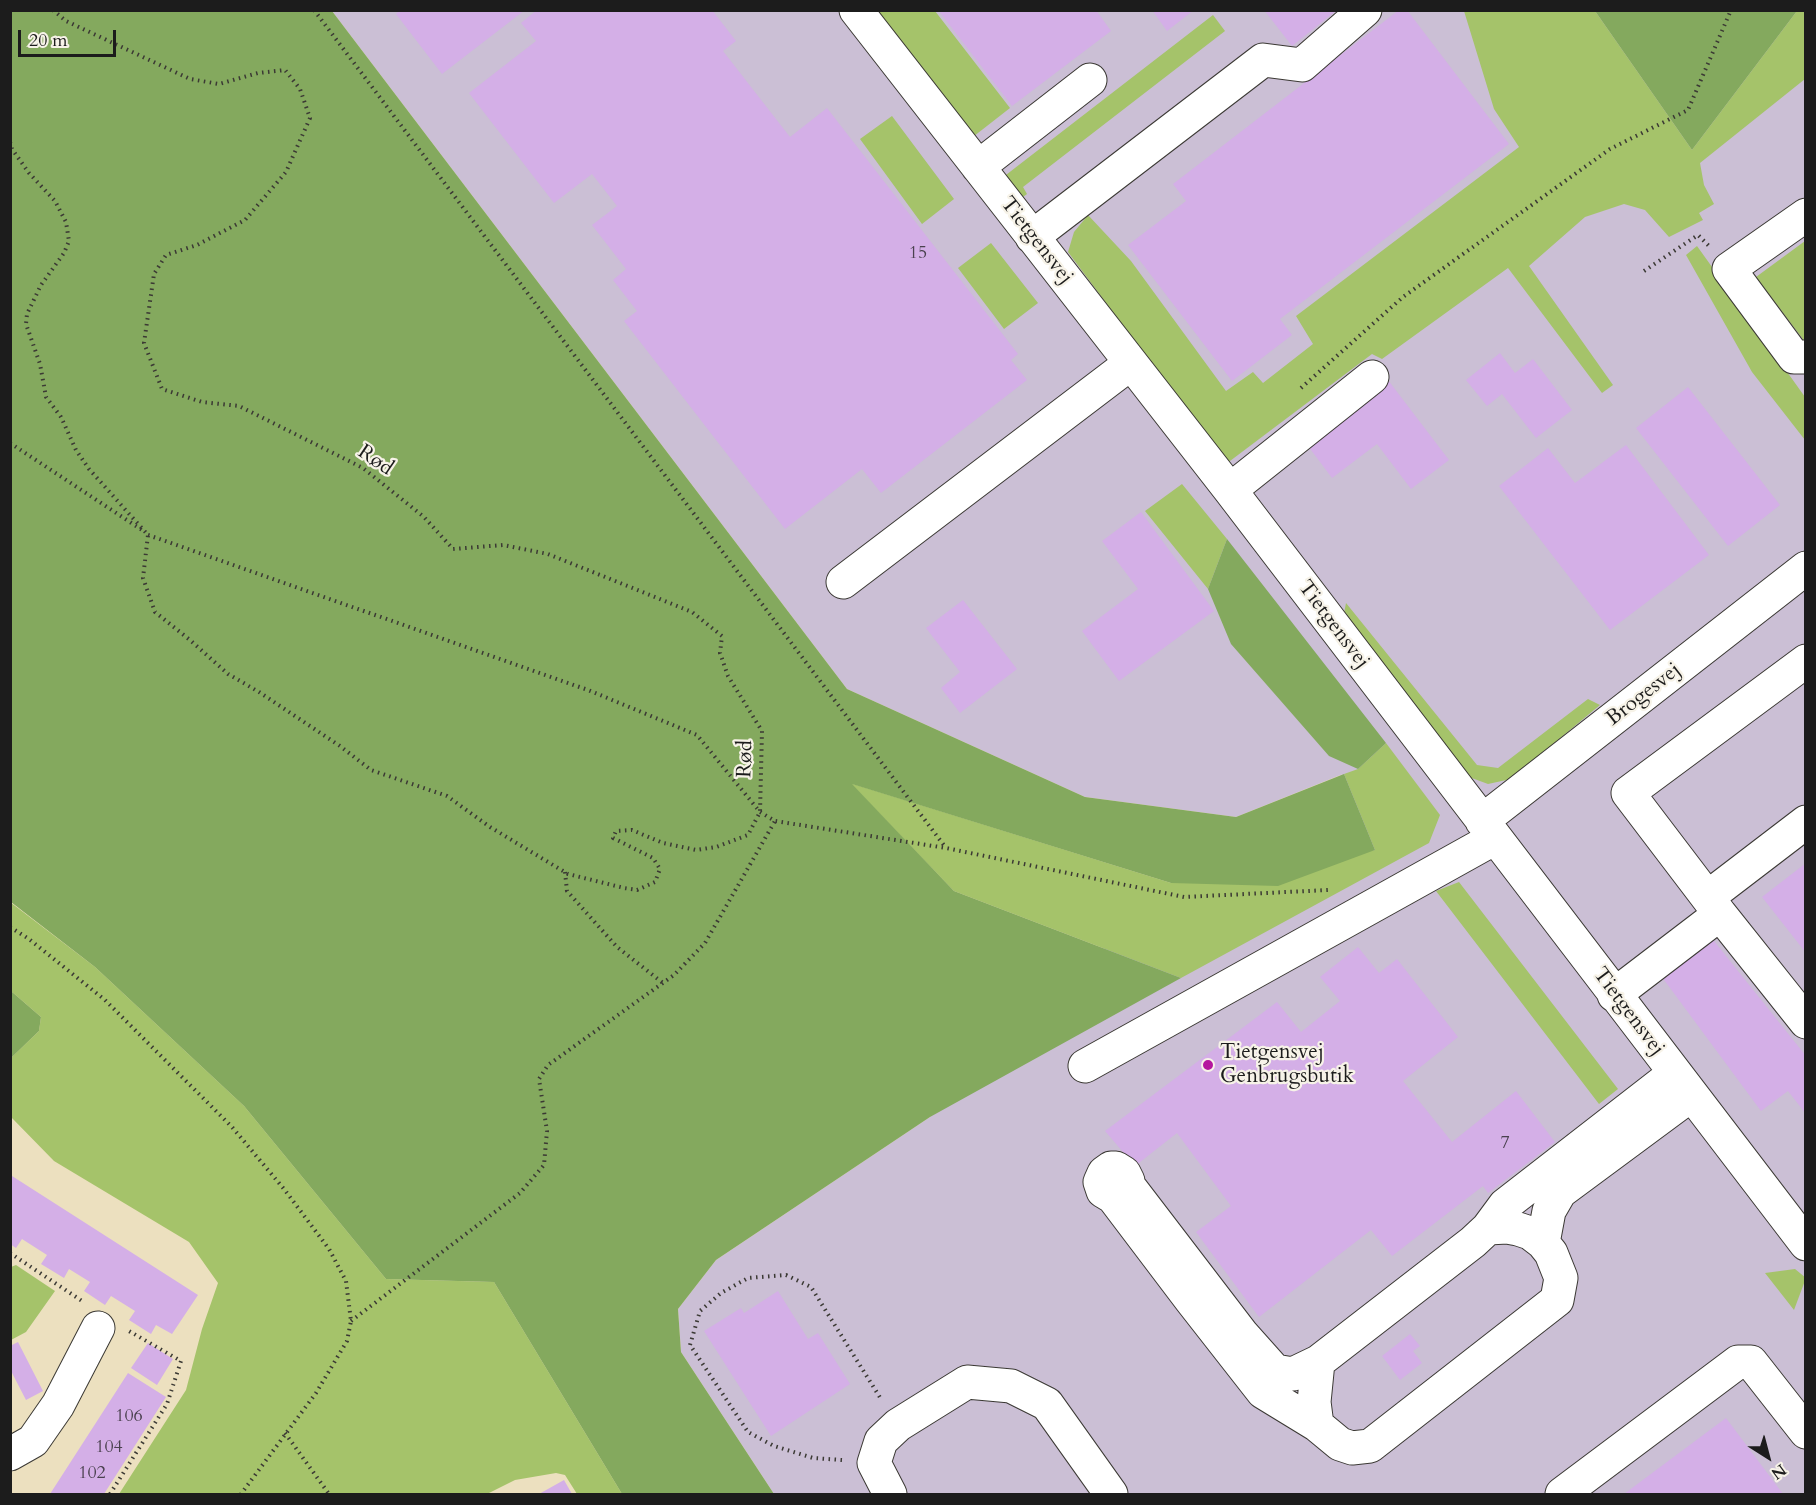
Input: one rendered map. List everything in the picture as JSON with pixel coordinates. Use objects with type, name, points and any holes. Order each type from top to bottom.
[{"type":"street","name":"Tietgensvej","points":[[856,10],[1230,490],[1806,1244]]},
{"type":"street","points":[[1032,237],[1263,60],[1302,65],[1365,10]]},
{"type":"street","points":[[978,167],[1090,80]]},
{"type":"street","points":[[1806,215],[1729,269],[1794,357],[1806,357]]},
{"type":"street","points":[[843,582],[1131,363]]},
{"type":"street","points":[[1230,490],[1372,377]]},
{"type":"street","name":"Brogesvej","points":[[1085,1066],[1489,829],[1806,568]]},
{"type":"street","points":[[1806,661],[1628,793],[1806,1022]]},
{"type":"street","points":[[1614,994],[1806,822]]},
{"type":"street","points":[[1488,1228],[1518,1229],[1530,1233],[1544,1243],[1551,1253],[1561,1278],[1557,1300],[1370,1446],[1352,1448],[1340,1444],[1317,1425],[1263,1392],[1113,1197],[1103,1191],[1100,1182],[1104,1173],[1111,1168],[1124,1173],[1132,1191],[1242,1334],[1275,1371],[1293,1374],[1318,1362],[1473,1242],[1488,1228],[1505,1205],[1683,1084]]},
{"type":"street","points":[[1544,1243],[1549,1210],[1560,1192],[1683,1084]]},
{"type":"street","points":[[10,1454],[33,1441],[58,1405],[98,1328]]},
{"type":"street","points":[[1317,1425],[1314,1402],[1318,1362]]},
{"type":"street","points":[[1563,1494],[1738,1362],[1752,1362],[1806,1432]]},
{"type":"street","points":[[890,1494],[874,1463],[881,1441],[898,1425],[967,1382],[1011,1386],[1047,1404],[1111,1494]]},
{"type":"path","name":"Rød","points":[[53,10],[66,21],[190,79],[219,84],[258,73],[285,70],[300,88],[310,118],[286,172],[245,220],[197,245],[166,255],[154,274],[144,343],[162,389],[202,402],[239,406],[363,468],[424,517],[453,549],[503,545],[548,554],[692,612],[722,636],[720,653],[728,676],[762,731],[760,812]]},
{"type":"path","points":[[314,10],[946,848]]},
{"type":"path","points":[[1299,390],[1403,297],[1610,149],[1688,110],[1731,10]]},
{"type":"path","points":[[10,128],[12,149],[29,173],[55,201],[66,222],[69,241],[64,253],[41,285],[27,314],[27,324],[40,364],[46,397],[61,417],[76,450],[89,469],[148,535],[143,578],[154,612],[228,674],[340,746],[371,770],[447,796],[490,827],[564,872],[637,890],[655,882],[660,869],[653,858],[613,838],[616,831],[632,830],[663,843],[696,850],[716,847],[748,835],[760,812]]},
{"type":"path","points":[[1644,271],[1698,235],[1729,269]]},
{"type":"path","points":[[10,442],[148,535],[588,690],[696,735],[760,812],[775,820],[946,848],[1184,897],[1325,891],[1335,887]]},
{"type":"path","points":[[351,1322],[520,1193],[544,1165],[547,1131],[539,1079],[548,1065],[674,975],[705,943],[775,820]]},
{"type":"path","points":[[564,872],[567,891],[617,947],[663,983]]},
{"type":"path","points":[[10,927],[29,939],[105,1000],[232,1127],[284,1189],[329,1249],[346,1281],[351,1322],[347,1341],[316,1393],[241,1494]]},
{"type":"path","points":[[874,1463],[813,1458],[774,1446],[748,1432],[690,1345],[700,1311],[721,1293],[748,1278],[786,1275],[811,1287],[898,1425]]},
{"type":"path","points":[[110,1494],[167,1404],[181,1361]]},
{"type":"path","points":[[285,1433],[329,1494]]},
{"type":"shaded area","points":[[332,11],[1595,11],[1692,150],[1797,11],[1805,11],[1805,1494],[774,1494],[681,1352],[678,1309],[716,1260],[930,1117],[1171,883],[1343,774],[1236,817],[1085,797],[847,689]]},
{"type":"green space","points":[[10,11],[332,11],[847,689],[1085,797],[1236,817],[1344,774],[1375,850],[1278,886],[1171,883],[852,784],[954,891],[1181,978],[930,1117],[716,1260],[678,1309],[681,1352],[774,1494],[622,1494],[494,1282],[386,1279],[244,1106],[95,967],[11,902]]},
{"type":"green space","points":[[874,11],[935,11],[1010,108],[969,140]]},
{"type":"green space","points":[[1464,11],[1595,11],[1692,150],[1797,11],[1805,11],[1805,79],[1700,163],[1704,185],[1714,204],[1699,213],[1703,220],[1669,237],[1645,210],[1624,204],[1585,217],[1529,266],[1613,385],[1602,393],[1508,268],[1382,359],[1372,354],[1226,464],[1068,252],[1074,232],[1088,215],[1131,261],[1226,391],[1253,372],[1263,383],[1313,344],[1296,316],[1519,147],[1494,109]]},
{"type":"green space","points":[[1595,11],[1797,11],[1692,150]]},
{"type":"green space","points":[[1213,15],[1225,31],[1023,187],[1027,194],[1019,200],[1002,178]]},
{"type":"green space","points":[[892,116],[954,199],[922,224],[860,139]]},
{"type":"green space","points":[[1805,241],[1805,342],[1756,277]]},
{"type":"green space","points":[[991,243],[1038,303],[1004,329],[958,268]]},
{"type":"green space","points":[[1697,246],[1805,397],[1805,440],[1752,372],[1686,255]]},
{"type":"green space","points":[[1182,484],[1227,539],[1208,589],[1145,511]]},
{"type":"green space","points":[[1227,539],[1386,743],[1358,769],[1329,756],[1231,644],[1208,589]]},
{"type":"green space","points":[[1346,603],[1477,765],[1498,768],[1588,699],[1600,705],[1511,779],[1488,784],[1469,777],[1343,619]]},
{"type":"green space","points":[[1386,743],[1440,815],[1429,843],[1181,978],[954,891],[850,783],[1171,883],[1375,850],[1344,774],[1358,769]]},
{"type":"green space","points":[[1459,882],[1618,1089],[1599,1104],[1436,891]]},
{"type":"green space","points":[[10,902],[95,967],[244,1106],[386,1279],[494,1282],[622,1494],[577,1494],[565,1475],[556,1473],[515,1480],[487,1494],[119,1494],[186,1390],[202,1329],[218,1283],[189,1242],[54,1161],[11,1117],[11,1058],[39,1031],[41,1017],[11,991]]},
{"type":"green space","points":[[11,991],[41,1017],[39,1031],[11,1058]]},
{"type":"green space","points":[[16,1265],[55,1291],[26,1332],[11,1340],[11,1267]]},
{"type":"green space","points":[[1795,1269],[1806,1278],[1794,1310],[1765,1273]]},
{"type":"building","points":[[400,10],[525,10],[442,74],[396,14]]},
{"type":"building","points":[[537,10],[712,10],[736,41],[723,51],[790,137],[827,108],[1018,354],[1011,360],[1027,380],[881,493],[862,469],[785,529],[624,321],[637,311],[613,280],[626,269],[592,225],[617,206],[592,174],[554,203],[469,93],[536,41],[521,23]]},
{"type":"building","points":[[938,10],[1096,10],[1111,31],[1012,106]]},
{"type":"building","points":[[1152,10],[1194,10],[1167,31]]},
{"type":"building","points":[[1264,10],[1337,10],[1292,46]]},
{"type":"building","points":[[1399,10],[1407,10],[1509,144],[1280,319],[1292,335],[1232,381],[1128,245],[1186,201],[1173,184]]},
{"type":"building","points":[[1500,353],[1515,373],[1533,359],[1572,410],[1536,438],[1502,394],[1487,406],[1466,380]]},
{"type":"building","points":[[1388,380],[1449,460],[1411,489],[1377,444],[1332,478],[1305,442]]},
{"type":"building","points":[[1688,387],[1780,505],[1728,546],[1636,428]]},
{"type":"building","points":[[1626,445],[1709,555],[1610,630],[1499,486],[1548,448],[1575,483]]},
{"type":"building","points":[[1141,512],[1214,611],[1119,681],[1082,631],[1138,589],[1102,541]]},
{"type":"building","points":[[963,600],[1017,669],[960,713],[941,688],[960,672],[926,628]]},
{"type":"building","points":[[1806,863],[1806,953],[1762,897]]},
{"type":"building","points":[[1706,931],[1806,1056],[1806,1114],[1788,1091],[1761,1111],[1656,969]]},
{"type":"building","points":[[1358,947],[1379,973],[1397,959],[1458,1037],[1403,1081],[1452,1142],[1516,1091],[1555,1142],[1488,1193],[1483,1186],[1392,1256],[1371,1230],[1259,1317],[1196,1232],[1231,1206],[1177,1133],[1135,1166],[1105,1131],[1277,1002],[1301,1032],[1340,1001],[1320,977]]},
{"type":"building","points":[[12,1176],[198,1295],[172,1334],[156,1325],[151,1334],[129,1320],[135,1311],[111,1296],[105,1305],[84,1291],[90,1282],[69,1269],[64,1278],[41,1264],[47,1255],[22,1239],[16,1248],[10,1244]]},
{"type":"building","points":[[778,1291],[808,1339],[818,1333],[850,1384],[771,1436],[704,1331],[741,1308],[744,1313]]},
{"type":"building","points":[[1410,1334],[1420,1346],[1413,1351],[1422,1363],[1400,1380],[1382,1356]]},
{"type":"building","points":[[18,1342],[43,1391],[26,1400],[10,1369],[10,1346]]},
{"type":"building","points":[[148,1343],[173,1359],[157,1385],[131,1368]]},
{"type":"building","points":[[128,1373],[166,1397],[104,1494],[50,1494]]},
{"type":"building","points":[[1726,1418],[1783,1494],[1624,1494]]},
{"type":"building","points":[[564,1480],[572,1494],[539,1494]]},
{"type":"place","name":"Tietgensvej Genbrugsbutik","points":[[1208,1065]]}]
